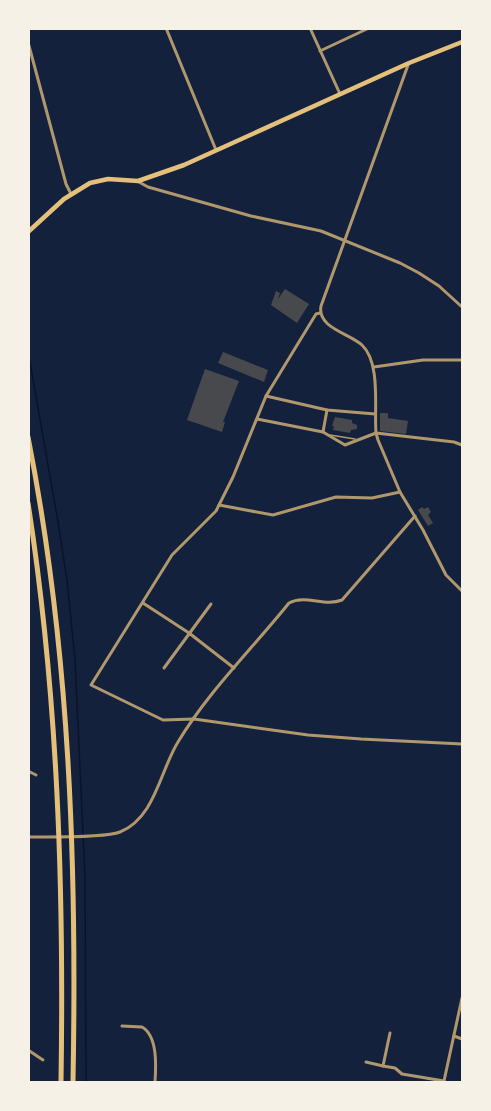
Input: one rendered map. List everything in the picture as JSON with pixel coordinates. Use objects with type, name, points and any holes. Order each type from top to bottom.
[{"type":"highway","points":[[28,436],[51,572],[65,703],[73,855],[73,1083]]},
{"type":"highway","points":[[28,504],[48,654],[57,781],[62,950],[61,1083]]},
{"type":"main road","points":[[28,232],[70,194],[98,180],[138,181],[184,165],[409,63],[462,42]]},
{"type":"street","points":[[166,28],[216,150]]},
{"type":"street","points":[[309,28],[340,94]]},
{"type":"street","points":[[320,51],[369,28]]},
{"type":"street","points":[[28,42],[70,194]]},
{"type":"street","points":[[409,63],[320,313],[326,322],[362,346],[374,368],[376,433],[400,492],[447,575],[462,591]]},
{"type":"street","points":[[138,181],[148,187],[243,214],[321,231],[419,273],[440,286],[462,307]]},
{"type":"street","points":[[320,313],[316,314],[266,396],[219,505],[172,555],[91,685],[164,720],[194,719],[318,736],[462,744]]},
{"type":"street","points":[[374,368],[423,360],[462,360]]},
{"type":"street","points":[[266,396],[327,410],[375,414]]},
{"type":"street","points":[[324,433],[327,410]]},
{"type":"street","points":[[257,419],[324,433],[345,445],[376,433],[454,442],[462,445]]},
{"type":"street","points":[[219,505],[273,515],[336,497],[372,498],[400,492]]},
{"type":"street","points":[[28,837],[119,832],[137,821],[150,803],[177,743],[234,669],[291,602],[302,600],[333,604],[342,600],[415,516]]},
{"type":"street","points":[[143,603],[189,633],[234,669]]},
{"type":"street","points":[[164,668],[211,604]]},
{"type":"street","points":[[28,771],[36,775]]},
{"type":"street","points":[[366,1062],[395,1068],[402,1074],[444,1082],[462,998]]},
{"type":"street","points":[[122,1026],[142,1027],[151,1036],[156,1067],[154,1083]]},
{"type":"street","points":[[383,1066],[390,1033]]},
{"type":"street","points":[[454,1036],[462,1039]]},
{"type":"street","points":[[28,1050],[43,1060]]},
{"type":"lane","points":[[324,433],[359,440]]},
{"type":"building","points":[[285,289],[309,304],[297,323],[271,305],[276,291],[280,293],[278,299]]},
{"type":"building","points":[[223,352],[268,370],[264,382],[218,363]]},
{"type":"building","points":[[205,369],[239,381],[223,422],[225,422],[222,432],[187,420]]},
{"type":"building","points":[[380,413],[388,413],[388,418],[408,421],[406,434],[380,431]]},
{"type":"building","points":[[335,417],[352,420],[352,423],[357,425],[357,429],[351,430],[350,433],[333,430]]},
{"type":"building","points":[[422,507],[424,509],[428,507],[431,512],[428,515],[433,523],[428,526],[418,510]]},
{"type":"waterway","points":[[28,351],[67,580],[75,660],[85,877],[86,1082]]}]
